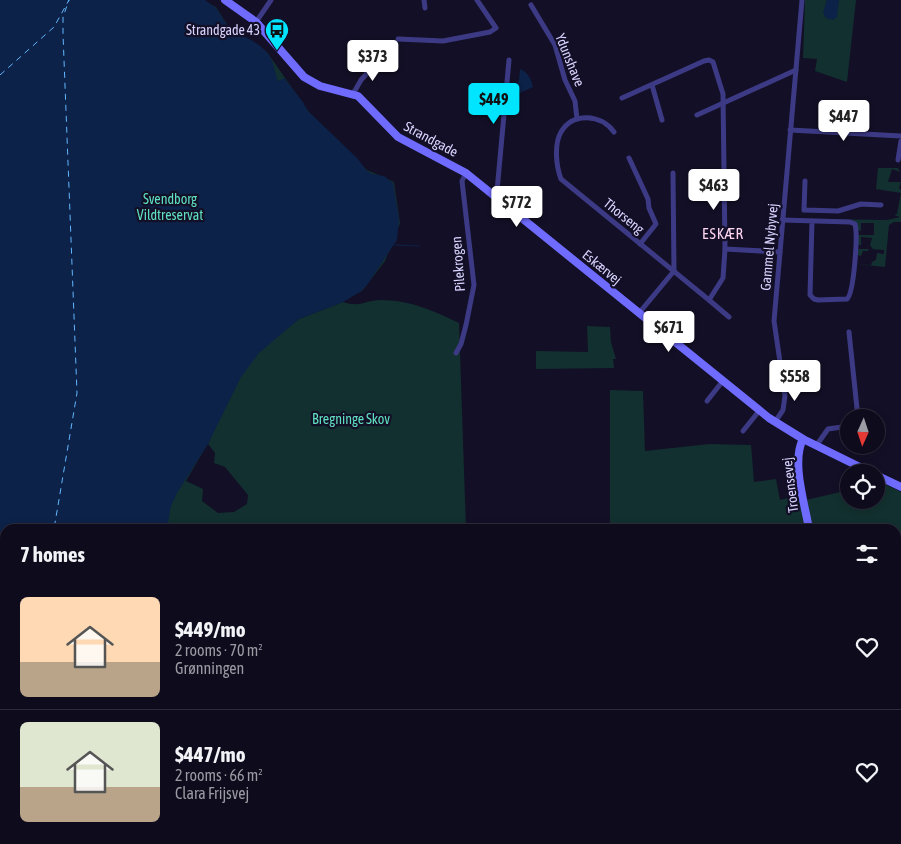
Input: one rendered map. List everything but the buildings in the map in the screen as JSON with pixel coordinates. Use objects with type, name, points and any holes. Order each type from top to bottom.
[{"type":"street","name":"Strandgade","points":[[225,0],[256,22],[304,77],[320,86],[354,94],[363,100],[398,137],[466,173]]},
{"type":"street","points":[[256,22],[271,0]]},
{"type":"street","points":[[424,0],[425,8]]},
{"type":"street","points":[[398,39],[444,41],[490,32],[496,28],[477,0]]},
{"type":"street","name":"Gammel Nybyvej","points":[[775,422],[783,410],[785,396],[774,328],[802,0]]},
{"type":"street","name":"Ydunshave","points":[[531,5],[555,45],[565,80],[574,101],[577,119]]},
{"type":"street","points":[[529,16],[535,12]]},
{"type":"street","points":[[495,196],[505,116],[509,60]]},
{"type":"street","points":[[622,98],[709,60],[716,66],[723,94],[725,249],[723,278],[709,300]]},
{"type":"street","points":[[354,94],[361,80],[378,61]]},
{"type":"street","points":[[697,115],[796,70]]},
{"type":"street","points":[[652,85],[662,120]]},
{"type":"street","points":[[577,119],[588,117],[598,119],[608,124],[614,132]]},
{"type":"street","name":"Thorseng","points":[[577,119],[568,124],[558,138],[556,148],[558,173],[561,179],[729,317]]},
{"type":"street","points":[[790,130],[901,136]]},
{"type":"street","points":[[898,160],[901,141]]},
{"type":"street","points":[[629,158],[648,200],[649,208],[656,224],[640,244]]},
{"type":"street","points":[[639,314],[674,271],[673,172]]},
{"type":"street","name":"Eskærvej","points":[[466,173],[759,411],[803,440],[853,464]]},
{"type":"street","name":"Pilekrogen","points":[[456,353],[461,344],[474,285],[462,181],[466,173]]},
{"type":"street","points":[[805,181],[804,210],[838,211],[862,204],[881,205]]},
{"type":"street","points":[[782,220],[813,222],[850,222],[855,225],[854,275],[851,295],[847,299],[818,300],[810,295],[813,222],[813,211]]},
{"type":"street","points":[[725,249],[780,252]]},
{"type":"street","points":[[849,332],[857,409]]},
{"type":"street","points":[[707,401],[722,382]]},
{"type":"street","points":[[743,431],[759,411]]},
{"type":"street","points":[[816,446],[828,429],[840,427]]},
{"type":"street","name":"Troensevej","points":[[803,440],[799,449],[798,465],[808,524]]},
{"type":"street","points":[[885,479],[901,487]]},
{"type":"green space","name":"Svendborg Vildtreservat","points":[[0,0],[202,0],[216,7],[230,29],[267,52],[313,118],[367,170],[394,182],[400,223],[385,261],[362,291],[299,317],[294,323],[299,319],[343,302],[359,304],[371,301],[392,300],[431,310],[459,323],[466,524],[0,524]],"holes":[[[211,438],[208,444],[215,453],[214,463],[225,467],[248,495],[247,504],[234,512],[218,513],[202,501],[203,489],[186,481]]]},
{"type":"green space","points":[[805,0],[827,0],[824,10],[825,17],[837,14],[836,6],[839,0],[856,0],[847,82],[815,71],[817,59],[803,58]]},
{"type":"green space","points":[[878,168],[898,168],[900,172],[892,169],[888,182],[901,182],[899,188],[901,193],[876,189]]},
{"type":"green space","points":[[901,193],[901,222],[894,222],[889,225],[885,267],[856,264],[871,265],[876,260],[877,253],[884,254],[884,250],[869,249],[873,249],[870,245],[872,238],[861,237],[861,245],[858,245],[858,235],[874,235],[874,223],[861,223],[861,231],[858,230],[858,225],[854,221],[816,219],[887,220],[900,217],[894,215],[897,214]]},
{"type":"green space","points":[[858,249],[869,249],[868,251],[863,251],[861,256],[857,255]]},
{"type":"green space","points":[[587,326],[610,327],[611,342],[616,359],[613,359],[614,368],[536,369],[536,351],[588,352]]},
{"type":"green space","points":[[610,390],[643,391],[645,451],[709,444],[751,445],[754,482],[776,479],[780,500],[800,495],[805,524],[610,524]]},
{"type":"green space","points":[[885,484],[901,492],[901,524],[811,524],[806,500],[840,492],[840,509],[885,509]]},
{"type":"water","name":"Svendborg Vildtreservat","points":[[0,0],[205,0],[216,8],[227,28],[253,41],[265,50],[272,61],[278,81],[284,78],[307,110],[358,159],[366,170],[372,174],[384,176],[393,183],[399,219],[397,240],[367,285],[360,292],[343,302],[299,319],[259,353],[241,377],[208,444],[177,493],[171,506],[168,524],[0,524]]},
{"type":"water","points":[[827,0],[839,0],[837,17],[833,20],[826,18],[823,13]]},
{"type":"water","points":[[520,69],[529,76],[533,87],[520,93],[514,89],[519,80]]},
{"type":"waterway","points":[[395,245],[419,246]]},
{"type":"ferry route","points":[[0,75],[54,27],[69,0],[63,17],[63,34],[77,393],[55,524]]},
{"type":"place","name":"Strandgade 43","points":[[277,51]]},
{"type":"district","name":"ESKÆR","points":[[723,233]]},
{"type":"park label","name":"Bregninge Skov","points":[[351,419]]}]
